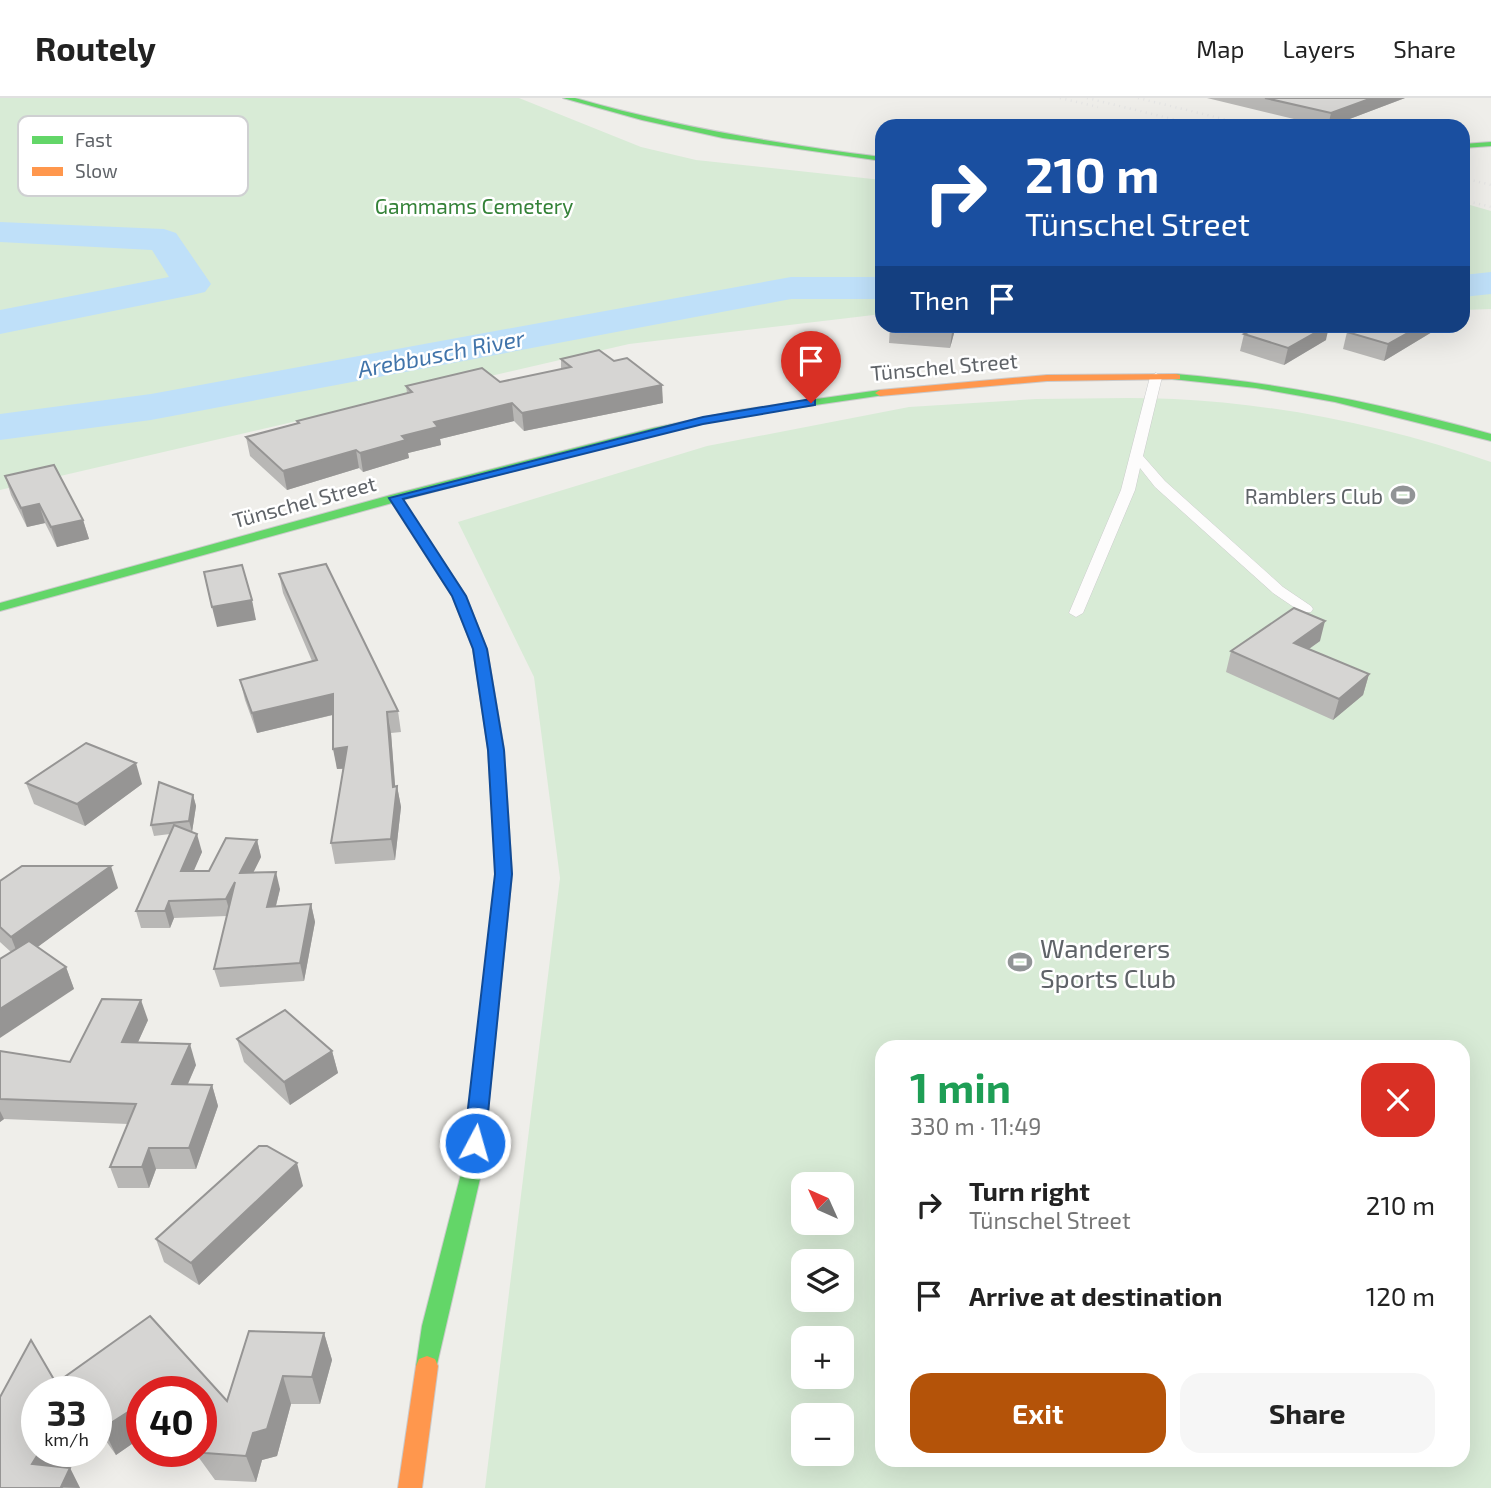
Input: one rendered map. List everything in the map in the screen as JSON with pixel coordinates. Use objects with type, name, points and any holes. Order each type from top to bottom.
[{"type":"street","points":[[567,98],[705,134],[779,147],[875,158]]},
{"type":"street","points":[[620,98],[676,113],[775,133],[875,146]]},
{"type":"street","points":[[1470,146],[1491,145]]},
{"type":"street","points":[[1470,158],[1491,157]]},
{"type":"street","name":"Tünschel Street","points":[[0,607],[395,498],[703,421],[838,398],[925,387],[1053,377],[1156,377],[1256,385],[1318,395],[1491,438]]},
{"type":"street","points":[[395,498],[459,596],[480,649],[496,750],[504,874],[472,1170],[433,1326],[410,1488]]},
{"type":"lane","points":[[1076,613],[1128,490],[1156,377]]},
{"type":"lane","points":[[1137,456],[1160,484],[1278,590],[1306,609]]},
{"type":"green space","name":"Gammams Cemetery","points":[[0,98],[519,98],[641,147],[696,160],[875,179],[875,315],[629,344],[0,490]]},
{"type":"green space","points":[[1470,205],[1491,211],[1491,309],[1470,310]]},
{"type":"green space","name":"Wanderers Sports Club","points":[[1036,399],[1174,399],[1254,406],[1375,428],[1491,462],[1491,1488],[485,1488],[560,878],[534,677],[458,522],[707,446],[909,407]]},
{"type":"building","points":[[1265,98],[1372,98],[1331,113]]},
{"type":"building","points":[[1246,333],[1315,333],[1288,348],[1244,334]]},
{"type":"building","points":[[1350,333],[1408,333],[1388,344]]},
{"type":"building","points":[[599,350],[614,361],[627,358],[662,385],[522,413],[512,403],[434,422],[438,427],[402,436],[406,440],[360,453],[356,450],[283,471],[246,437],[412,392],[406,386],[482,368],[500,382],[571,367],[561,359]]},
{"type":"building","points":[[54,465],[83,520],[51,527],[39,504],[21,508],[5,476]]},
{"type":"building","points":[[326,564],[398,711],[387,712],[393,787],[397,786],[391,839],[331,843],[347,747],[333,749],[333,694],[252,713],[240,680],[317,660],[279,574]]},
{"type":"building","points":[[242,565],[252,600],[212,607],[204,572]]},
{"type":"building","points":[[1294,608],[1325,621],[1294,643],[1369,674],[1339,699],[1231,651]]},
{"type":"building","points":[[86,743],[136,763],[77,804],[26,783]]},
{"type":"building","points":[[159,782],[193,795],[189,821],[151,825]]},
{"type":"building","points":[[174,825],[197,834],[181,871],[209,871],[226,838],[257,840],[240,873],[276,872],[267,907],[311,904],[300,963],[214,969],[235,882],[226,899],[169,901],[165,911],[136,911]]},
{"type":"building","points":[[22,866],[111,866],[11,937],[0,927],[0,881]]},
{"type":"building","points":[[29,941],[66,967],[0,1009],[0,959]]},
{"type":"building","points":[[102,999],[141,1000],[122,1042],[190,1044],[172,1084],[212,1085],[189,1148],[149,1148],[142,1167],[110,1167],[136,1104],[0,1099],[0,1051],[70,1062]]},
{"type":"building","points":[[285,1010],[332,1051],[284,1082],[237,1039]]},
{"type":"building","points":[[259,1146],[267,1146],[297,1163],[191,1263],[156,1239]]},
{"type":"building","points":[[150,1316],[204,1376],[126,1376],[126,1413],[112,1422],[112,1376],[66,1376]]},
{"type":"building","points":[[249,1331],[324,1333],[312,1377],[283,1376],[267,1429],[253,1433],[246,1456],[217,1454],[217,1390],[227,1401]]},
{"type":"building","points":[[31,1340],[52,1376],[21,1376],[21,1467],[70,1468],[62,1488],[0,1488],[0,1397]]},
{"type":"waterway","name":"Arebbusch River","points":[[0,232],[164,240],[192,284],[0,322]]},
{"type":"waterway","name":"Arebbusch River","points":[[1470,285],[1491,283]]},
{"type":"waterway","name":"Arebbusch River","points":[[0,427],[151,407],[791,288],[875,288]]},
{"type":"railway","points":[[1060,98],[1098,107]]},
{"type":"railway","points":[[1087,98],[1172,119]]},
{"type":"railway","points":[[1138,98],[1224,119]]},
{"type":"railway","points":[[1470,180],[1491,185]]},
{"type":"railway","points":[[1470,202],[1491,207]]},
{"type":"traffic: fast","points":[[567,98],[723,136],[875,158]]},
{"type":"traffic: fast","points":[[1470,146],[1491,144]]},
{"type":"traffic: fast","points":[[1176,377],[1256,385],[1335,398],[1491,438]]},
{"type":"traffic: fast","points":[[0,607],[377,503],[653,431],[740,413],[880,393]]},
{"type":"traffic: fast","points":[[395,498],[459,596],[480,649],[496,749],[504,874],[472,1170],[433,1326],[427,1366]]},
{"type":"traffic: slow","points":[[880,393],[1047,378],[1176,377]]},
{"type":"traffic: slow","points":[[410,1488],[427,1366]]},
{"type":"place","name":"Ramblers Club","points":[[1403,495]]},
{"type":"place","name":"Wanderers Sports Club","points":[[1020,962]]},
{"type":"route","points":[[475,1143],[504,874],[496,750],[480,649],[459,596],[395,498],[631,437],[703,421],[811,403]]}]
